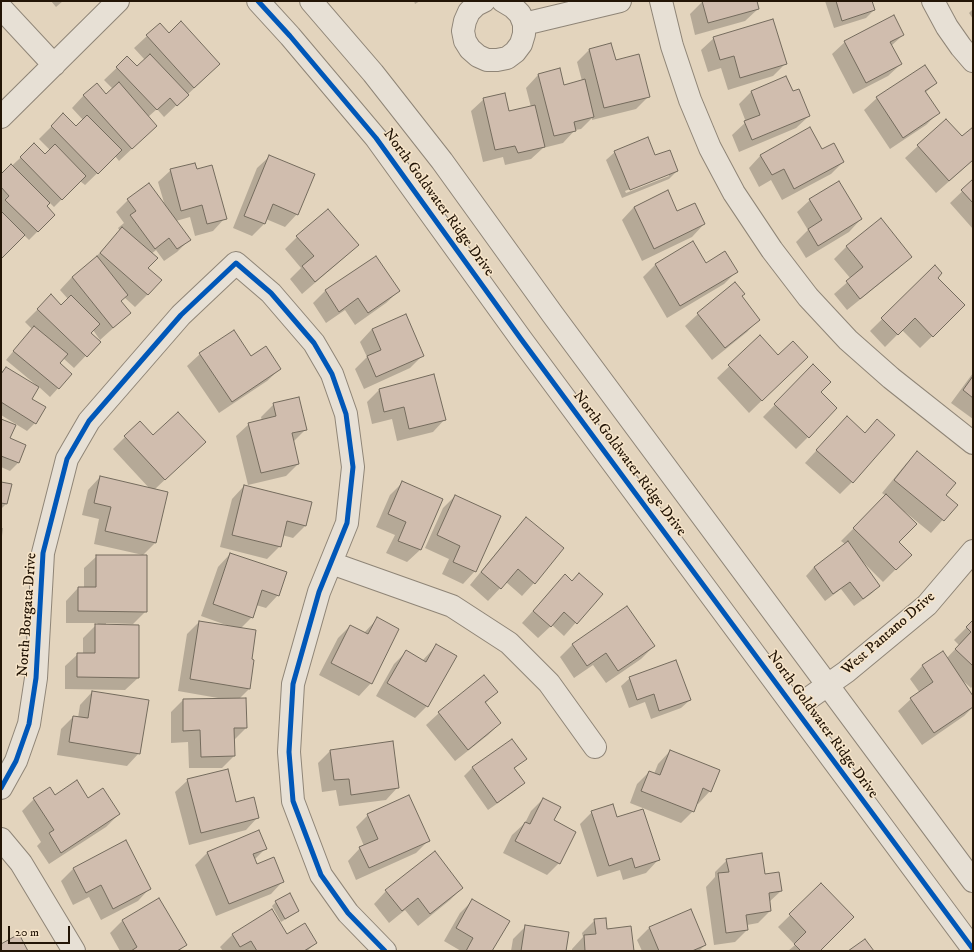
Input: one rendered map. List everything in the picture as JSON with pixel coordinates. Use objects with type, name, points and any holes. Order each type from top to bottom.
[{"type":"street","points":[[1,117],[118,1]]},
{"type":"street","name":"North Goldwater Ridge Drive","points":[[258,1],[290,36],[376,138],[521,340],[973,949]]},
{"type":"street","name":"North Goldwater Ridge Drive","points":[[311,1],[373,73],[442,161],[553,315],[973,881]]},
{"type":"street","points":[[484,1],[476,5],[469,12],[464,21],[463,31],[465,41],[470,49],[478,56],[488,60],[507,58],[515,52],[521,44],[524,34],[524,24],[520,14],[513,7],[503,1]]},
{"type":"street","points":[[524,24],[620,1]]},
{"type":"street","points":[[661,1],[672,46],[690,100],[710,148],[734,193],[772,250],[808,298],[848,340],[891,378],[973,443]]},
{"type":"street","points":[[933,1],[947,27],[961,48],[973,61]]},
{"type":"street","points":[[1,8],[54,65]]},
{"type":"street","name":"North Borgata Drive","points":[[1,788],[16,761],[30,724],[36,678],[43,553],[67,460],[89,421],[181,315],[236,263],[271,293],[314,343],[332,374],[346,414],[353,467],[347,523],[331,563]]},
{"type":"street","name":"West Pantano Drive","points":[[795,708],[857,663],[927,604],[973,551]]},
{"type":"street","points":[[385,951],[348,913],[321,875],[293,801],[289,752],[293,684],[319,592],[331,563],[452,606],[509,644],[549,683],[595,747]]},
{"type":"street","points":[[1,839],[21,863],[74,951]]},
{"type":"building","points":[[702,1],[757,1],[759,9],[708,23]]},
{"type":"building","points":[[836,1],[872,1],[875,10],[842,21]]},
{"type":"building","points":[[894,15],[904,35],[890,42],[902,64],[866,83],[844,41]]},
{"type":"building","points":[[773,19],[787,64],[740,78],[734,56],[720,60],[713,37]]},
{"type":"building","points":[[181,21],[220,64],[194,88],[146,35],[160,23],[169,33]]},
{"type":"building","points":[[611,43],[616,60],[639,54],[650,97],[604,108],[589,49]]},
{"type":"building","points":[[150,54],[189,95],[177,106],[170,98],[157,110],[116,67],[127,56],[137,66]]},
{"type":"building","points":[[925,65],[937,83],[925,91],[940,113],[903,138],[876,97]]},
{"type":"building","points":[[560,68],[564,85],[585,79],[594,117],[574,122],[576,131],[554,136],[538,74]]},
{"type":"building","points":[[786,76],[793,91],[799,89],[810,116],[752,140],[744,121],[760,115],[751,91]]},
{"type":"building","points":[[119,82],[157,126],[132,149],[83,95],[97,83],[106,94]]},
{"type":"building","points":[[505,93],[509,111],[535,105],[545,147],[518,153],[515,146],[495,150],[483,98]]},
{"type":"building","points":[[63,113],[76,126],[87,115],[122,150],[98,174],[51,126]]},
{"type":"building","points":[[946,119],[962,136],[973,127],[973,160],[949,181],[917,145]]},
{"type":"building","points":[[810,127],[822,149],[834,143],[844,162],[794,189],[784,169],[772,175],[760,155]]},
{"type":"building","points":[[648,137],[655,155],[670,150],[678,171],[630,190],[614,151]]},
{"type":"building","points":[[34,143],[45,154],[55,144],[86,176],[62,200],[20,157]]},
{"type":"building","points":[[269,155],[315,174],[298,215],[273,204],[265,224],[244,216]]},
{"type":"building","points":[[195,163],[197,169],[212,165],[227,219],[207,224],[202,205],[181,211],[170,169]]},
{"type":"building","points":[[11,164],[50,203],[47,206],[55,215],[38,232],[5,200],[9,196],[1,187],[1,174]]},
{"type":"building","points":[[973,179],[973,203],[961,190]]},
{"type":"building","points":[[839,181],[862,219],[818,246],[808,229],[822,220],[809,199]]},
{"type":"building","points":[[149,183],[191,240],[177,249],[169,238],[155,249],[130,215],[136,211],[127,199]]},
{"type":"building","points":[[668,190],[677,211],[695,203],[705,224],[654,249],[634,207]]},
{"type":"building","points":[[328,209],[359,245],[315,282],[302,266],[314,256],[296,236]]},
{"type":"building","points":[[1,211],[25,235],[1,259]]},
{"type":"building","points":[[881,218],[912,257],[860,299],[846,281],[863,267],[846,246]]},
{"type":"building","points":[[122,227],[158,258],[148,268],[162,280],[148,295],[100,253]]},
{"type":"building","points":[[693,241],[706,263],[725,251],[738,272],[680,306],[655,264]]},
{"type":"building","points":[[97,256],[128,295],[121,301],[131,313],[113,328],[72,277]]},
{"type":"building","points":[[376,256],[400,291],[368,313],[358,298],[339,312],[325,290]]},
{"type":"building","points":[[935,265],[942,273],[938,278],[965,305],[933,337],[915,318],[898,335],[881,318]]},
{"type":"building","points":[[735,282],[745,294],[742,296],[760,320],[725,348],[697,313]]},
{"type":"building","points":[[51,294],[61,305],[71,295],[100,324],[91,333],[101,342],[87,357],[37,309]]},
{"type":"building","points":[[406,314],[424,356],[376,377],[367,356],[381,350],[372,329]]},
{"type":"building","points":[[34,326],[68,354],[60,363],[72,374],[59,389],[13,351]]},
{"type":"building","points":[[234,330],[251,356],[266,346],[281,369],[232,402],[199,353]]},
{"type":"building","points":[[760,335],[778,355],[793,341],[808,357],[762,401],[728,365]]},
{"type":"building","points":[[813,364],[831,382],[821,392],[837,408],[809,438],[774,404]]},
{"type":"building","points":[[6,367],[39,387],[32,399],[46,407],[36,424],[1,402],[1,374]]},
{"type":"building","points":[[434,374],[446,420],[409,429],[404,407],[384,412],[379,389]]},
{"type":"building","points":[[973,376],[973,398],[963,390]]},
{"type":"building","points":[[299,397],[307,430],[292,433],[299,464],[261,473],[248,423],[276,416],[273,403]]},
{"type":"building","points":[[178,412],[206,442],[165,480],[124,436],[140,421],[153,435]]},
{"type":"building","points":[[847,416],[865,433],[877,419],[895,435],[853,483],[816,450]]},
{"type":"building","points":[[1,419],[16,425],[10,438],[26,445],[19,463],[1,456]]},
{"type":"building","points":[[917,451],[956,483],[946,495],[958,505],[944,521],[894,480]]},
{"type":"building","points":[[100,476],[168,492],[156,543],[105,531],[111,507],[94,503]]},
{"type":"building","points":[[402,481],[443,499],[421,550],[398,541],[406,522],[388,514]]},
{"type":"building","points":[[1,482],[12,484],[7,504],[1,503]]},
{"type":"building","points":[[244,485],[312,502],[306,526],[287,521],[281,547],[232,535]]},
{"type":"building","points":[[886,494],[917,524],[899,542],[912,555],[896,570],[853,528]]},
{"type":"building","points":[[455,495],[501,516],[476,572],[453,562],[460,546],[437,535]]},
{"type":"building","points":[[526,517],[564,548],[535,584],[518,569],[501,589],[481,572]]},
{"type":"building","points":[[848,541],[880,586],[863,599],[850,582],[833,594],[814,567]]},
{"type":"building","points":[[230,553],[287,572],[279,596],[262,590],[253,618],[213,604]]},
{"type":"building","points":[[96,555],[147,555],[147,612],[78,611],[78,587],[96,587]]},
{"type":"building","points":[[579,573],[603,594],[577,624],[564,612],[551,627],[533,611],[565,574],[572,581]]},
{"type":"building","points":[[627,606],[655,646],[618,671],[606,653],[587,666],[572,644]]},
{"type":"building","points":[[377,617],[399,629],[372,684],[331,663],[350,625],[368,634]]},
{"type":"building","points":[[973,620],[973,666],[955,649],[971,632],[966,627]]},
{"type":"building","points":[[199,621],[256,630],[250,689],[190,679]]},
{"type":"building","points":[[95,624],[139,625],[139,678],[77,677],[77,653],[95,653]]},
{"type":"building","points":[[436,644],[457,656],[428,707],[387,683],[406,650],[426,662]]},
{"type":"building","points":[[943,651],[973,696],[973,707],[934,733],[910,698],[933,682],[922,665]]},
{"type":"building","points":[[676,660],[691,700],[659,711],[654,694],[637,700],[629,677]]},
{"type":"building","points":[[484,675],[498,692],[485,702],[501,723],[468,750],[438,712]]},
{"type":"building","points":[[92,691],[149,700],[140,754],[69,742],[73,716],[88,718]]},
{"type":"building","points":[[246,698],[247,728],[234,728],[235,756],[201,757],[200,730],[183,731],[183,699]]},
{"type":"building","points":[[512,739],[527,759],[514,768],[525,783],[497,803],[472,767]]},
{"type":"building","points":[[393,741],[399,788],[351,795],[349,779],[334,780],[330,750]]},
{"type":"building","points":[[670,750],[720,770],[711,792],[703,788],[694,812],[641,791],[649,771],[660,775]]},
{"type":"building","points":[[228,769],[236,802],[254,797],[259,818],[201,833],[187,779]]},
{"type":"building","points":[[77,780],[88,798],[103,788],[120,814],[61,853],[49,833],[54,830],[33,798],[50,787],[55,795]]},
{"type":"building","points":[[409,795],[430,841],[369,868],[359,847],[378,839],[367,814]]},
{"type":"building","points":[[543,798],[561,807],[554,820],[576,832],[560,864],[515,841],[525,822],[530,824]]},
{"type":"building","points":[[613,804],[617,817],[643,809],[660,860],[635,868],[632,858],[609,866],[591,811]]},
{"type":"building","points":[[259,830],[267,849],[253,854],[257,864],[274,857],[284,882],[229,904],[207,852]]},
{"type":"building","points":[[126,840],[151,889],[113,909],[101,885],[86,893],[73,868]]},
{"type":"building","points":[[435,851],[463,888],[430,914],[418,898],[402,911],[385,890]]},
{"type":"building","points":[[762,853],[765,874],[779,872],[782,891],[769,893],[771,911],[746,915],[748,930],[726,933],[718,873],[729,872],[726,859]]},
{"type":"building","points":[[821,883],[854,917],[820,951],[801,951],[794,944],[806,932],[789,914]]},
{"type":"building","points":[[290,893],[299,911],[285,919],[275,901]]},
{"type":"building","points":[[159,898],[187,945],[177,951],[131,951],[137,947],[122,920]]},
{"type":"building","points":[[472,899],[510,921],[492,951],[466,951],[473,938],[456,928]]},
{"type":"building","points":[[272,909],[287,934],[305,923],[317,943],[304,951],[257,951],[251,941],[240,947],[232,934]]},
{"type":"building","points":[[691,909],[706,945],[692,951],[659,951],[649,927]]},
{"type":"building","points":[[606,918],[607,929],[631,926],[634,951],[585,951],[584,935],[596,934],[594,919]]},
{"type":"building","points":[[525,925],[569,932],[566,951],[521,951]]},
{"type":"building","points":[[19,934],[28,951],[1,951],[1,944]]},
{"type":"building","points":[[865,939],[874,951],[848,951]]},
{"type":"cycle path","points":[[258,1],[290,36],[376,138],[521,339],[973,949]]},
{"type":"cycle path","points":[[1,788],[16,761],[29,724],[36,678],[43,553],[67,459],[89,421],[181,315],[236,263],[271,293],[314,343],[332,374],[346,414],[353,467],[347,523],[319,592],[293,684],[289,752],[293,801],[321,875],[348,913],[385,951]]}]
